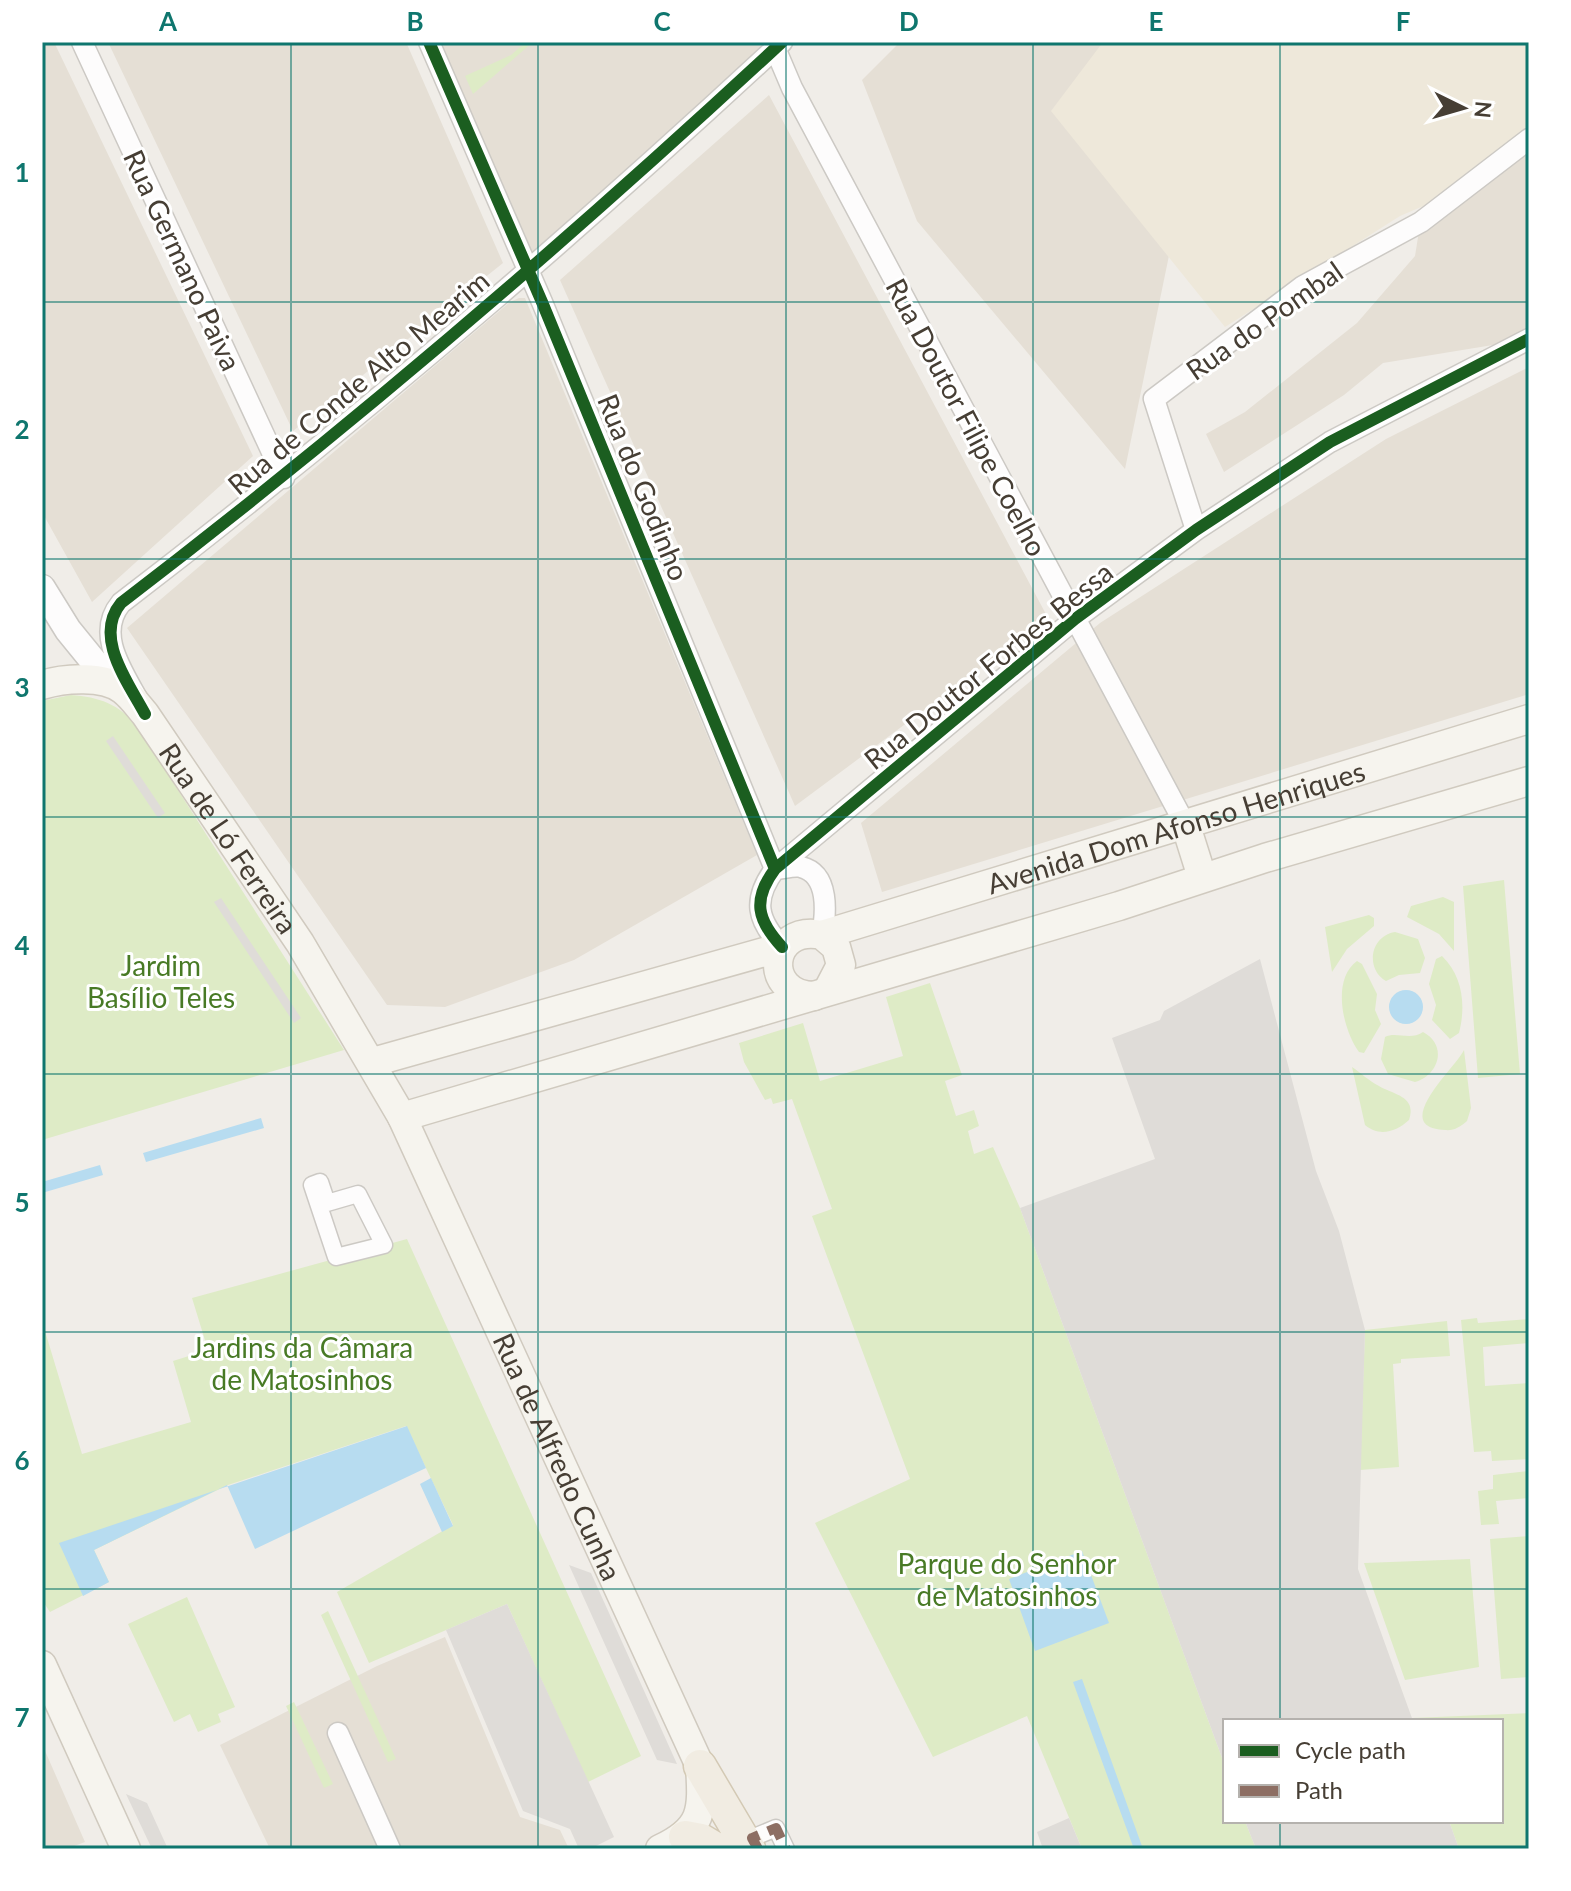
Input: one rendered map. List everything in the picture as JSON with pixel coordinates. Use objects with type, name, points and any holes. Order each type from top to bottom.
[{"type":"main road","points":[[42,685],[86,680],[112,684]]},
{"type":"main road","name":"Rua de Ló Ferreira","points":[[112,684],[123,690],[145,714],[300,943],[373,1062]]},
{"type":"main road","name":"Avenida Dom Afonso Henriques","points":[[373,1062],[782,947],[796,935],[822,935],[1529,719]]},
{"type":"main road","name":"Avenida Dom Afonso Henriques","points":[[402,1117],[1119,906],[1202,877],[1529,781]]},
{"type":"main road","points":[[1186,826],[1202,877]]},
{"type":"main road","points":[[782,947],[777,967],[780,977],[794,992],[821,993],[841,965],[836,947],[822,935]]},
{"type":"main road","name":"Rua de Alfredo Cunha","points":[[373,1062],[402,1117],[700,1766],[749,1849]]},
{"type":"main road","points":[[42,1665],[126,1849]]},
{"type":"main road","points":[[673,1843],[701,1810],[700,1766]]},
{"type":"main road","points":[[673,1843],[701,1840],[716,1849]]},
{"type":"street","name":"Rua Germano Paiva","points":[[82,42],[284,478]]},
{"type":"street","name":"Rua do Godinho","points":[[429,42],[529,270],[775,869]]},
{"type":"street","name":"Rua de Conde Alto Mearim","points":[[145,714],[114,655],[110,638],[113,612],[284,478],[529,270],[778,45]]},
{"type":"street","name":"Rua Doutor Filipe Coelho","points":[[778,45],[792,88],[1186,826]]},
{"type":"street","name":"Rua do Pombal","points":[[1196,530],[1154,399],[1303,286],[1421,222],[1529,139]]},
{"type":"street","name":"Rua Doutor Forbes Bessa","points":[[775,869],[1075,619],[1196,530],[1330,442],[1529,339]]},
{"type":"street","name":"Rua de Ló Ferreira","points":[[42,588],[68,630],[112,684]]},
{"type":"street","points":[[782,947],[766,929],[758,912],[759,896],[775,869],[801,867],[818,881],[826,906],[822,935]]},
{"type":"street","points":[[320,1182],[327,1203],[358,1194],[384,1245],[336,1257],[312,1185],[320,1182]]},
{"type":"street","points":[[338,1733],[390,1849]]},
{"type":"street","points":[[758,1849],[752,1838],[776,1828],[786,1849]]},
{"type":"shaded area","points":[[42,42],[54,42],[253,456],[92,602],[42,512]]},
{"type":"shaded area","points":[[108,42],[406,42],[503,263],[293,431]]},
{"type":"shaded area","points":[[429,42],[782,42],[529,270]]},
{"type":"shaded area","points":[[900,42],[1213,42],[1125,469],[917,221],[862,80]]},
{"type":"shaded area","points":[[1103,42],[1529,42],[1529,130],[1435,201],[1400,216],[1225,327],[1051,111]]},
{"type":"shaded area","points":[[769,95],[1048,618],[795,806],[560,280]]},
{"type":"shaded area","points":[[1529,147],[1529,329],[1499,344],[1383,363],[1344,395],[1224,472],[1206,434],[1245,412],[1357,323],[1415,256],[1419,231]]},
{"type":"shaded area","points":[[525,298],[757,855],[574,960],[445,1007],[387,1005],[127,628],[510,302]]},
{"type":"shaded area","points":[[1529,367],[1529,694],[882,892],[861,823],[1100,623],[1386,439]]},
{"type":"shaded area","points":[[113,736],[165,813],[158,818],[106,741]]},
{"type":"shaded area","points":[[221,898],[301,1018],[294,1023],[214,902]]},
{"type":"shaded area","points":[[1260,959],[1316,1171],[1339,1231],[1365,1330],[1358,1569],[1412,1719],[1223,1719],[1223,1761],[1020,1208],[1155,1159],[1112,1038],[1160,1020],[1164,1011]]},
{"type":"shaded area","points":[[569,1565],[591,1573],[677,1764],[657,1760]]},
{"type":"shaded area","points":[[507,1604],[614,1837],[590,1849],[579,1849],[570,1829],[523,1811],[446,1630]]},
{"type":"shaded area","points":[[445,1637],[520,1817],[560,1830],[569,1849],[270,1849],[220,1745],[377,1666]]},
{"type":"shaded area","points":[[42,1744],[85,1842],[66,1849],[42,1849]]},
{"type":"shaded area","points":[[126,1794],[147,1803],[168,1849],[152,1849]]},
{"type":"shaded area","points":[[1069,1818],[1082,1849],[1043,1849],[1037,1832]]},
{"type":"shaded area","points":[[1246,1823],[1450,1823],[1459,1849],[1256,1849]]},
{"type":"green space","points":[[526,42],[533,42],[473,94],[465,76],[511,55]]},
{"type":"green space","name":"Jardim Basílio Teles","points":[[71,695],[108,703],[137,726],[344,1050],[42,1140],[42,701]]},
{"type":"green space","points":[[1504,880],[1520,1074],[1478,1078],[1463,886]]},
{"type":"green space","points":[[1443,897],[1454,902],[1454,951],[1439,934],[1407,917],[1411,906]]},
{"type":"green space","points":[[1369,915],[1374,918],[1374,926],[1347,949],[1332,972],[1325,927]]},
{"type":"green space","points":[[1395,932],[1418,939],[1425,958],[1420,973],[1399,975],[1386,981],[1375,969],[1373,954],[1380,940]]},
{"type":"green space","points":[[1442,956],[1458,982],[1462,1002],[1459,1033],[1450,1039],[1432,1020],[1436,1005],[1429,984],[1436,959]]},
{"type":"green space","points":[[1357,961],[1362,964],[1377,994],[1375,1010],[1381,1024],[1364,1053],[1359,1052],[1353,1043],[1342,1005],[1344,980]]},
{"type":"green space","name":"Parque do Senhor de Matosinhos","points":[[930,983],[962,1075],[945,1081],[956,1116],[974,1110],[979,1126],[968,1131],[974,1154],[993,1147],[1020,1208],[1223,1761],[1223,1823],[1246,1823],[1256,1849],[1082,1849],[1027,1716],[933,1757],[815,1523],[910,1479],[812,1216],[832,1209],[792,1099],[773,1104],[771,1098],[765,1100],[744,1062],[739,1043],[803,1023],[820,1081],[903,1056],[886,997]]},
{"type":"green space","points":[[1423,1032],[1436,1044],[1438,1052],[1435,1067],[1430,1073],[1415,1082],[1388,1074],[1381,1059],[1385,1037],[1413,1036]]},
{"type":"green space","points":[[1464,1050],[1471,1108],[1467,1121],[1451,1130],[1429,1127],[1423,1119],[1424,1108]]},
{"type":"green space","points":[[1352,1067],[1407,1101],[1411,1112],[1409,1120],[1387,1132],[1365,1125]]},
{"type":"green space","name":"Jardins da Câmara de Matosinhos","points":[[407,1239],[641,1756],[588,1782],[507,1604],[369,1663],[337,1592],[453,1525],[406,1426],[228,1485],[94,1550],[109,1582],[50,1612],[42,1600],[42,1332],[45,1331],[82,1454],[191,1422],[173,1361],[208,1350],[192,1298]]},
{"type":"green space","points":[[1477,1318],[1478,1323],[1529,1319],[1529,1343],[1483,1347],[1485,1386],[1529,1383],[1529,1459],[1492,1461],[1491,1451],[1474,1452],[1461,1320]]},
{"type":"green space","points":[[1447,1321],[1450,1356],[1401,1359],[1401,1363],[1393,1364],[1399,1467],[1360,1470],[1365,1330]]},
{"type":"green space","points":[[1529,1471],[1529,1498],[1496,1501],[1499,1524],[1481,1525],[1478,1491],[1493,1489],[1493,1475]]},
{"type":"green space","points":[[1529,1536],[1529,1677],[1501,1679],[1490,1539]]},
{"type":"green space","points":[[1470,1559],[1479,1667],[1405,1680],[1364,1563]]},
{"type":"green space","points":[[187,1597],[235,1707],[218,1714],[221,1722],[198,1732],[190,1714],[174,1722],[128,1624]]},
{"type":"green space","points":[[328,1611],[396,1759],[388,1762],[321,1615]]},
{"type":"green space","points":[[294,1702],[333,1784],[324,1788],[286,1706]]},
{"type":"green space","points":[[1529,1713],[1529,1849],[1459,1849],[1450,1823],[1503,1823],[1503,1719],[1412,1718]]},
{"type":"water","points":[[1406,990],[1418,995],[1423,1007],[1418,1019],[1406,1024],[1394,1019],[1389,1007],[1394,995]]},
{"type":"water","points":[[261,1118],[264,1128],[146,1162],[143,1153]]},
{"type":"water","points":[[100,1165],[103,1175],[42,1193],[42,1182]]},
{"type":"water","points":[[407,1426],[426,1468],[255,1549],[228,1486]]},
{"type":"water","points":[[431,1478],[453,1526],[442,1532],[420,1484]]},
{"type":"water","points":[[217,1490],[94,1550],[109,1582],[83,1596],[59,1543]]},
{"type":"water","points":[[1082,1551],[1109,1623],[1035,1651],[1009,1579]]},
{"type":"water","points":[[1082,1679],[1143,1849],[1134,1849],[1073,1682]]},
{"type":"marked path","points":[[758,1849],[752,1838],[776,1828],[786,1849]]},
{"type":"cycle path","points":[[429,42],[542,302],[775,869]]},
{"type":"cycle path","points":[[145,714],[123,674],[112,645],[113,616],[121,603],[292,469],[458,330],[622,188],[782,42]]},
{"type":"cycle path","points":[[782,947],[767,928],[760,910],[763,890],[775,869],[1075,619],[1196,530],[1330,442],[1529,339]]}]
